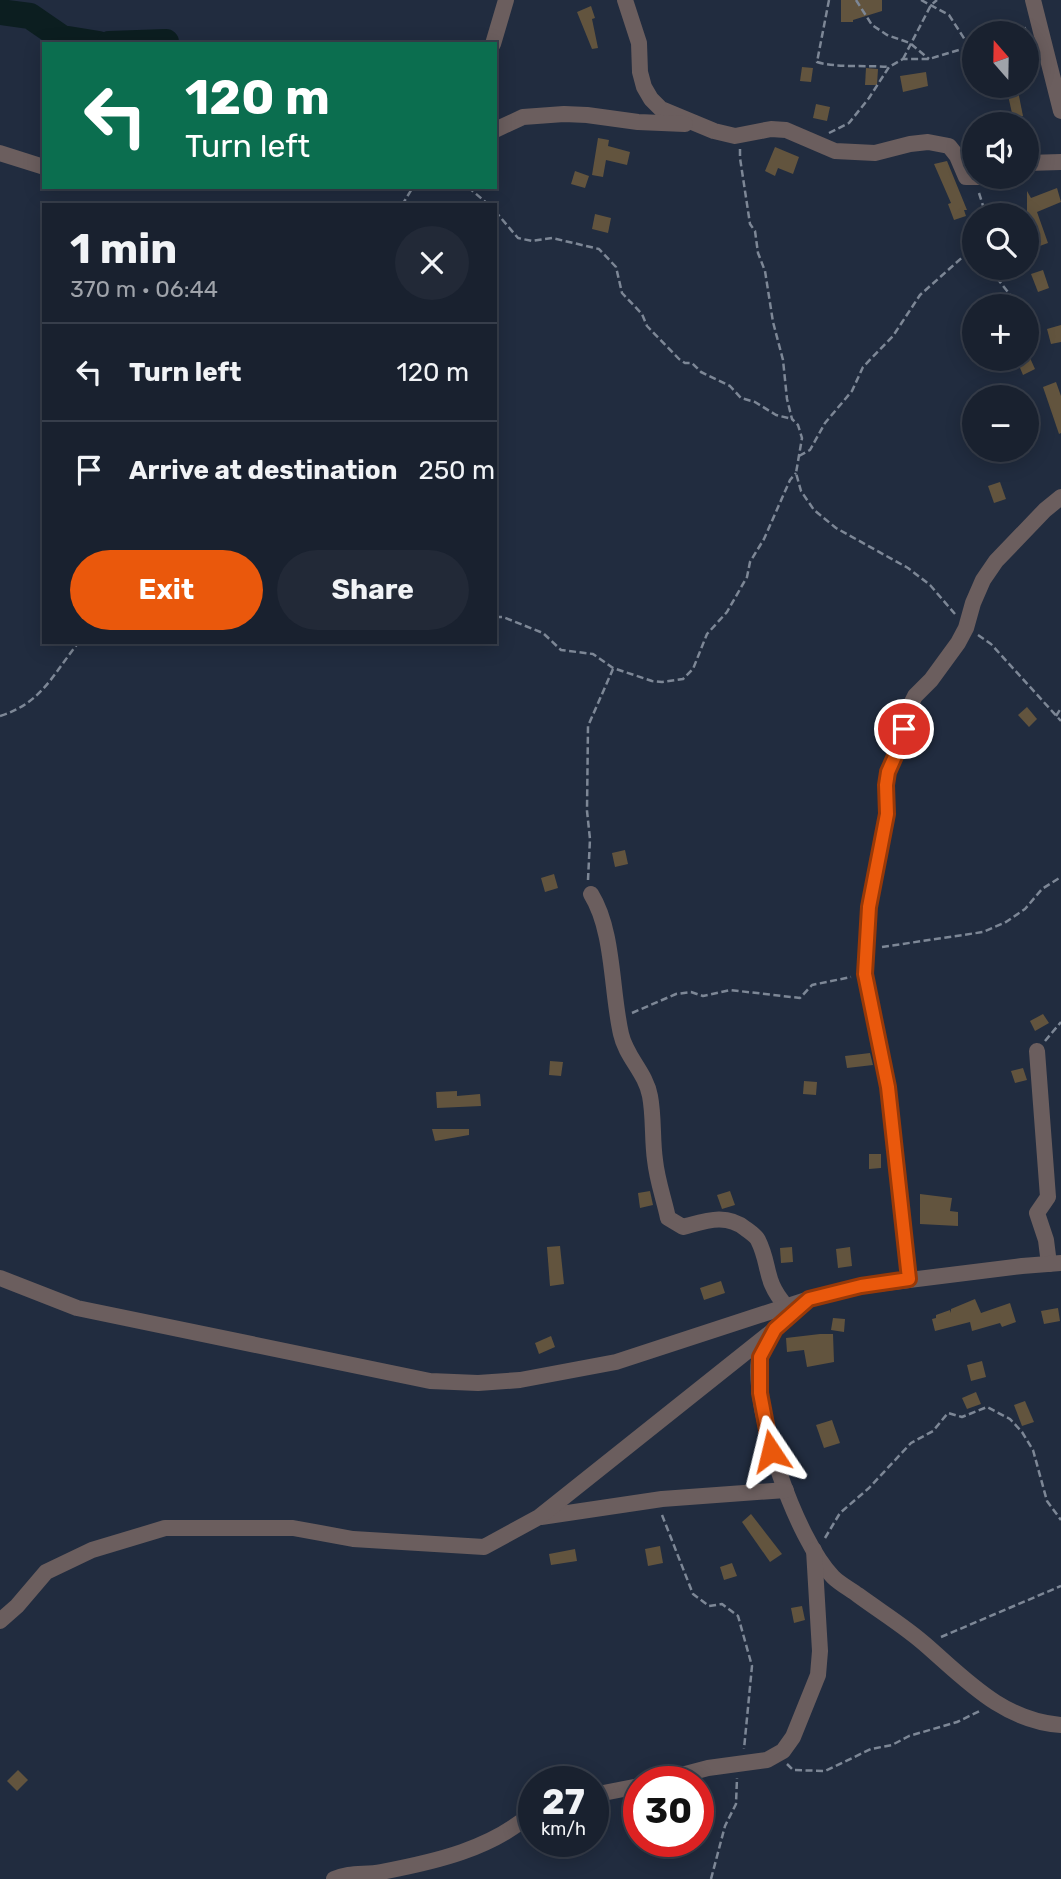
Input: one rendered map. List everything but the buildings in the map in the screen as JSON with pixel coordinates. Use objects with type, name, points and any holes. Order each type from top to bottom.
[{"type":"street","points":[[495,42],[506,0]]},
{"type":"street","points":[[625,0],[639,43],[640,72],[651,99],[661,109],[695,124],[735,136],[771,129],[786,130],[835,151],[875,152],[919,143],[949,146],[962,168]]},
{"type":"street","points":[[1033,0],[1061,111]]},
{"type":"street","points":[[497,129],[523,117],[564,114],[587,114],[638,122],[695,124]]},
{"type":"street","points":[[0,153],[42,166]]},
{"type":"street","points":[[1039,163],[1061,162]]},
{"type":"street","points":[[909,1279],[888,1087],[865,974],[869,907],[887,814],[888,772],[900,745],[907,712],[915,696],[945,661],[966,628],[973,603],[984,580],[996,561],[1061,497]]},
{"type":"street","points":[[591,894],[600,909],[606,932],[623,1043],[647,1084],[655,1163],[668,1218],[683,1227],[714,1219],[726,1219],[741,1225],[758,1238],[768,1279],[775,1294],[786,1306]]},
{"type":"street","points":[[0,1278],[77,1308],[430,1381],[478,1383],[520,1380],[616,1362],[786,1306],[861,1286],[1055,1264],[1037,1213],[1048,1197],[1037,1051]]},
{"type":"street","points":[[0,1621],[18,1606],[46,1572],[92,1550],[165,1528],[293,1528],[354,1539],[484,1547],[538,1517],[809,1299]]},
{"type":"street","points":[[775,1329],[760,1357],[760,1393],[771,1451],[814,1550],[833,1577],[925,1644],[999,1707],[1061,1725]]},
{"type":"street","points":[[538,1517],[662,1499],[786,1490]]},
{"type":"street","points":[[714,1767],[767,1760],[783,1751],[793,1737],[818,1675],[820,1651],[814,1550]]},
{"type":"street","points":[[334,1879],[343,1874],[376,1873],[421,1865],[459,1854],[518,1824]]},
{"type":"path","points":[[829,0],[817,62],[829,66],[848,64],[889,67]]},
{"type":"path","points":[[856,0],[872,25],[887,35],[910,43],[929,59]]},
{"type":"path","points":[[921,0],[949,15],[962,35]]},
{"type":"path","points":[[902,59],[930,5],[937,0]]},
{"type":"path","points":[[809,139],[849,123],[889,67],[902,59],[929,59],[962,48]]},
{"type":"path","points":[[735,136],[741,150],[750,224],[755,231],[758,253],[765,271],[773,322],[783,360],[787,399],[802,438],[796,473],[801,491],[814,510],[836,528],[930,585],[966,628],[991,644],[1061,720]]},
{"type":"path","points":[[470,189],[487,203]]},
{"type":"path","points":[[497,213],[518,238],[532,241],[552,238],[599,249],[616,267],[622,293],[642,314],[647,326],[679,359],[692,363],[701,372],[730,386],[741,398],[755,402],[776,415],[793,419]]},
{"type":"path","points":[[799,456],[810,450],[825,423],[852,391],[863,367],[893,335],[920,295],[962,258]]},
{"type":"path","points":[[998,280],[1009,294]]},
{"type":"path","points":[[497,617],[542,633],[561,650],[593,654],[613,667],[652,681],[671,681],[688,675],[707,634],[727,612],[747,577],[750,562],[764,539],[790,480],[796,473]]},
{"type":"path","points":[[0,716],[28,703],[44,690],[78,644]]},
{"type":"path","points":[[591,894],[588,880],[590,839],[587,811],[587,726],[613,667]]},
{"type":"path","points":[[1056,716],[1061,708]]},
{"type":"path","points":[[865,952],[886,945],[932,938],[955,938],[983,932],[1006,922],[1025,909],[1042,890],[1061,877]]},
{"type":"path","points":[[619,1017],[676,994],[691,992],[703,996],[730,990],[800,998],[812,985],[865,974]]},
{"type":"path","points":[[1037,1051],[1061,1022]]},
{"type":"path","points":[[814,1550],[831,1533],[840,1513],[869,1488],[911,1443],[933,1431],[948,1413],[962,1417],[987,1407],[1010,1419],[1022,1432],[1033,1450],[1047,1501],[1061,1520]]},
{"type":"path","points":[[662,1499],[662,1515],[693,1594],[709,1606],[722,1604],[738,1616],[751,1665],[744,1752],[737,1765],[736,1804],[725,1826],[711,1879]]},
{"type":"path","points":[[925,1644],[1061,1586]]},
{"type":"path","points":[[767,1760],[786,1763],[793,1770],[825,1771],[872,1749],[892,1745],[909,1736],[957,1722],[985,1709],[999,1707]]},
{"type":"waterway","points":[[0,12],[30,16],[62,38],[87,42]]},
{"type":"route","points":[[771,1451],[760,1393],[760,1357],[775,1329],[809,1299],[861,1286],[909,1279],[888,1087],[865,974],[869,907],[887,814],[888,772],[904,729]]}]
